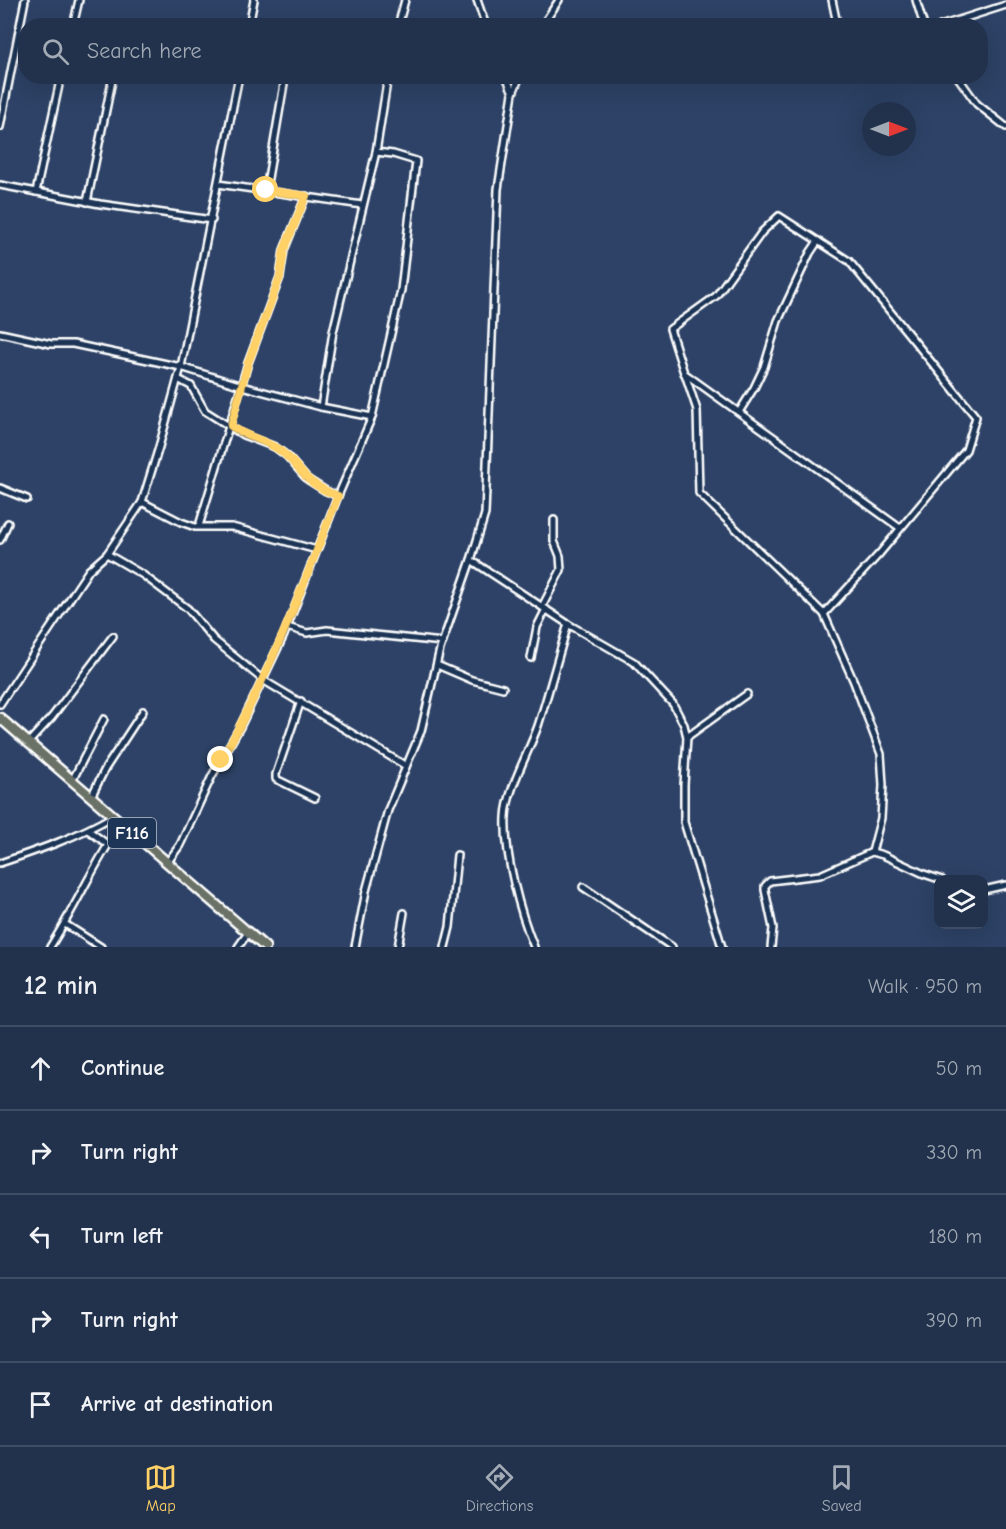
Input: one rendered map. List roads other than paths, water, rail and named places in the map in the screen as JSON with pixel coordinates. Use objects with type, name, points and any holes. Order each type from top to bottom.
[{"type":"main road","name":"F116","points":[[0,718],[265,947]]},
{"type":"street","points":[[21,18],[25,0]]},
{"type":"street","points":[[75,18],[79,0]]},
{"type":"street","points":[[251,18],[254,0]]},
{"type":"street","points":[[400,18],[405,0]]},
{"type":"street","points":[[477,0],[483,18]]},
{"type":"street","points":[[547,18],[559,0]]},
{"type":"street","points":[[832,0],[836,18]]},
{"type":"street","points":[[916,0],[922,18]]},
{"type":"street","points":[[965,18],[1006,5]]},
{"type":"street","points":[[0,127],[18,36]]},
{"type":"street","points":[[36,192],[59,84]]},
{"type":"street","points":[[87,201],[111,84]]},
{"type":"street","points":[[0,704],[90,570],[107,554],[142,502],[181,367],[237,84]]},
{"type":"street","points":[[266,190],[284,84]]},
{"type":"street","points":[[321,407],[333,332],[376,152],[387,84]]},
{"type":"street","points":[[509,84],[513,93]]},
{"type":"street","points":[[355,947],[366,891],[388,810],[421,730],[443,642],[485,514],[498,189],[513,93],[517,84]]},
{"type":"street","points":[[963,84],[977,104],[1006,128]]},
{"type":"street","points":[[167,863],[180,845],[212,776],[263,680],[287,627],[338,496],[372,417],[401,290],[416,162],[393,154],[376,152]]},
{"type":"street","points":[[0,184],[87,201],[212,220]]},
{"type":"street","points":[[218,184],[362,205]]},
{"type":"street","points":[[199,526],[231,426],[248,363],[276,288],[284,250],[306,196]]},
{"type":"street","points":[[824,614],[966,450],[976,417],[849,261],[779,216],[762,232],[716,296],[670,329],[697,410],[699,494],[824,614],[854,682],[881,754],[883,785],[881,818],[872,852]]},
{"type":"street","points":[[739,412],[764,367],[778,321],[818,241]]},
{"type":"street","points":[[0,333],[51,344],[73,344],[116,355],[181,367],[321,407],[372,417]]},
{"type":"street","points":[[684,373],[900,528]]},
{"type":"street","points":[[178,379],[191,386],[205,411],[243,435],[275,447],[287,456],[307,479],[338,496]]},
{"type":"street","points":[[0,488],[27,499]]},
{"type":"street","points":[[142,502],[181,522],[199,526],[232,527],[317,550]]},
{"type":"street","points":[[531,658],[537,627],[561,570],[560,556],[554,541],[554,520]]},
{"type":"street","points":[[0,540],[8,523]]},
{"type":"street","points":[[107,554],[143,574],[188,609],[214,640],[263,680],[406,766]]},
{"type":"street","points":[[471,560],[568,624],[634,662],[673,704],[684,725],[687,737],[684,822],[722,947]]},
{"type":"street","points":[[534,947],[523,921],[511,867],[506,814],[511,794],[538,726],[568,624]]},
{"type":"street","points":[[287,627],[307,633],[327,630],[443,642]]},
{"type":"street","points":[[28,743],[52,717],[113,636]]},
{"type":"street","points":[[437,665],[472,680],[503,688]]},
{"type":"street","points":[[687,737],[747,694]]},
{"type":"street","points":[[301,701],[276,779],[315,798]]},
{"type":"street","points":[[91,797],[105,769],[143,711]]},
{"type":"street","points":[[72,781],[104,719]]},
{"type":"street","points":[[0,863],[41,850],[88,830],[113,816]]},
{"type":"street","points":[[50,947],[66,924],[107,844],[122,823]]},
{"type":"street","points":[[88,830],[107,844]]},
{"type":"street","points":[[771,947],[773,928],[765,890],[767,883],[820,875],[872,852],[877,852],[934,877]]},
{"type":"street","points":[[445,947],[450,927],[457,855]]},
{"type":"street","points":[[988,889],[1006,885]]},
{"type":"street","points":[[583,887],[672,947]]},
{"type":"street","points":[[398,947],[404,913]]},
{"type":"street","points":[[66,924],[101,947]]},
{"type":"street","points":[[238,947],[248,933]]}]
